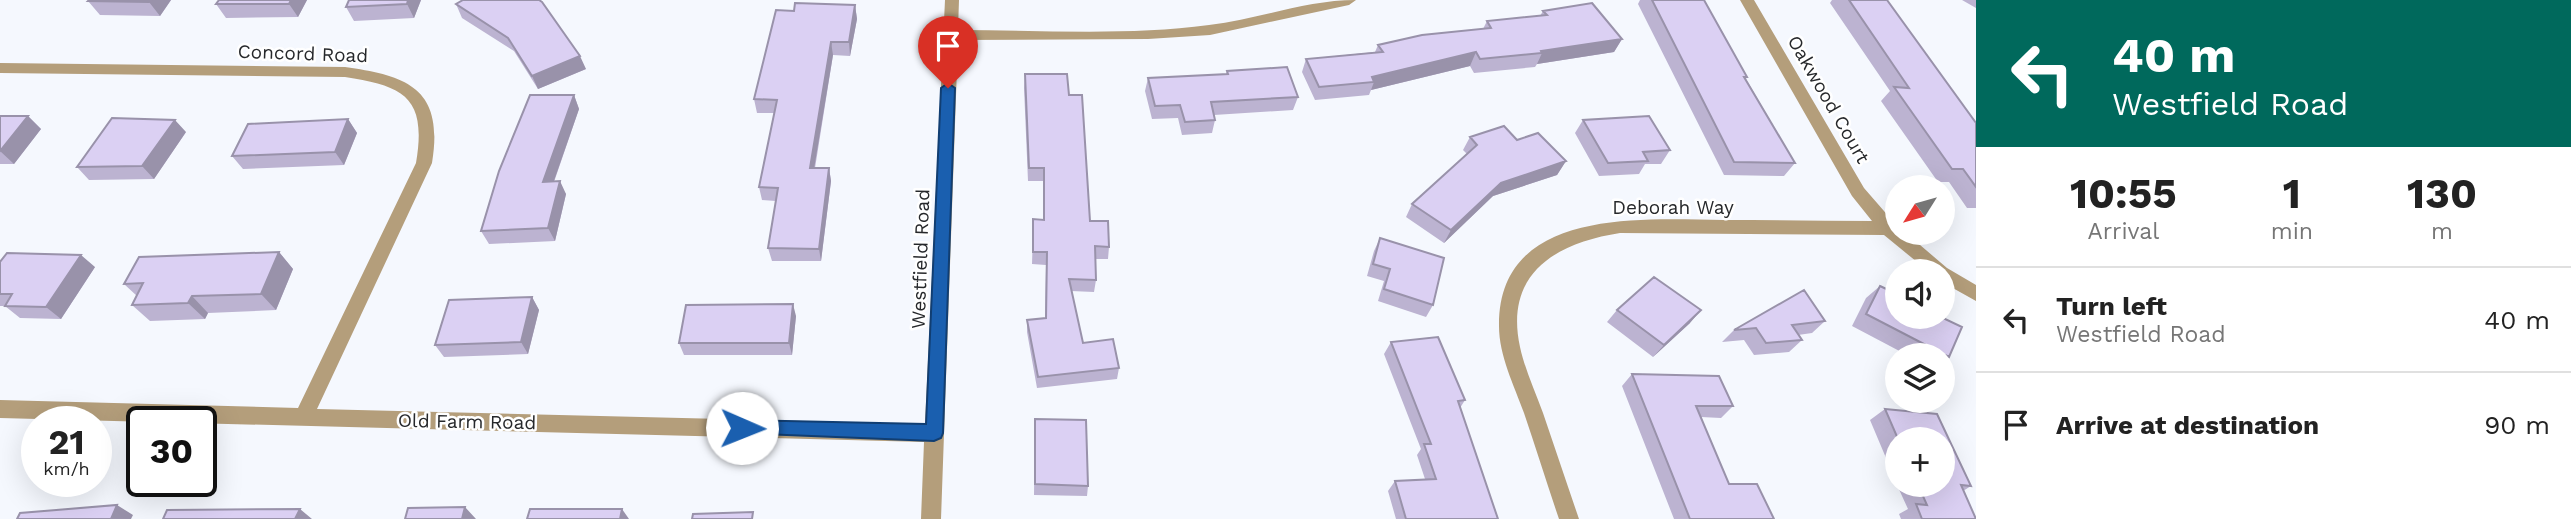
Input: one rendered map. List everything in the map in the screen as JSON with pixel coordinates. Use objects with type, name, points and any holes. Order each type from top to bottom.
[{"type":"street","name":"Westfield Road","points":[[931,519],[952,0]]},
{"type":"street","points":[[951,36],[1148,34],[1210,30],[1349,0]]},
{"type":"street","name":"Oakwood Court","points":[[1747,0],[1858,191],[1885,224]]},
{"type":"street","name":"Concord Road","points":[[0,68],[345,72],[391,81],[408,91],[421,104],[428,120],[430,138],[424,163],[303,416]]},
{"type":"street","name":"Deborah Way","points":[[1569,519],[1513,354],[1508,324],[1511,297],[1521,273],[1539,254],[1561,240],[1588,230],[1620,226],[1885,228]]},
{"type":"street","name":"Oakwood Court","points":[[1908,245],[1925,259]]},
{"type":"street","name":"Oakwood Court","points":[[1955,281],[1976,294]]},
{"type":"street","name":"Old Farm Road","points":[[0,409],[934,433]]},
{"type":"building","points":[[89,0],[151,0],[149,2]]},
{"type":"building","points":[[219,0],[291,0],[289,4],[216,4]]},
{"type":"building","points":[[349,0],[408,0],[407,4],[346,7]]},
{"type":"building","points":[[463,0],[539,0],[580,56],[532,76],[508,38],[456,4]]},
{"type":"building","points":[[1652,0],[1704,0],[1747,77],[1744,77],[1795,163],[1734,162]]},
{"type":"building","points":[[1849,0],[1887,0],[1976,123],[1976,187],[1963,169],[1952,169],[1894,87],[1909,88]]},
{"type":"building","points":[[795,3],[855,5],[849,42],[831,42],[810,168],[829,168],[819,249],[768,248],[778,188],[759,187],[777,100],[754,99],[776,10],[794,11]]},
{"type":"building","points":[[1592,3],[1622,39],[1541,51],[1542,53],[1480,59],[1476,52],[1372,77],[1374,82],[1319,87],[1306,59],[1383,52],[1378,45],[1422,35],[1491,28],[1487,21],[1547,15],[1543,11]]},
{"type":"building","points":[[1287,67],[1298,97],[1211,102],[1215,120],[1185,122],[1180,105],[1155,106],[1148,78],[1228,74],[1227,71]]},
{"type":"building","points":[[1025,74],[1067,74],[1069,95],[1082,95],[1090,221],[1108,221],[1109,247],[1095,246],[1096,280],[1069,279],[1083,343],[1113,339],[1119,368],[1038,377],[1027,320],[1046,318],[1047,252],[1033,252],[1033,219],[1044,220],[1044,168],[1029,168]]},
{"type":"building","points":[[530,95],[574,95],[543,182],[560,181],[548,228],[481,231],[499,171]]},
{"type":"building","points":[[0,116],[28,116],[0,151]]},
{"type":"building","points":[[1649,116],[1670,150],[1643,152],[1648,161],[1608,163],[1583,120]]},
{"type":"building","points":[[112,118],[175,120],[142,166],[77,167]]},
{"type":"building","points":[[348,119],[335,152],[232,156],[248,124]]},
{"type":"building","points":[[1504,126],[1517,140],[1538,133],[1566,161],[1501,183],[1451,230],[1412,204],[1477,145],[1470,137]]},
{"type":"building","points":[[1380,238],[1444,258],[1433,305],[1384,289],[1390,269],[1373,264]]},
{"type":"building","points":[[279,252],[261,294],[192,296],[188,303],[132,305],[143,283],[124,284],[139,257]]},
{"type":"building","points":[[7,253],[81,255],[46,307],[5,306],[12,294],[0,294],[0,262]]},
{"type":"building","points":[[1654,277],[1701,310],[1664,345],[1617,310]]},
{"type":"building","points":[[1880,286],[1885,288],[1885,324],[1866,314]]},
{"type":"building","points":[[1804,290],[1825,321],[1792,325],[1802,340],[1766,343],[1756,328],[1734,330]]},
{"type":"building","points":[[532,297],[521,342],[435,345],[449,300]]},
{"type":"building","points":[[793,304],[789,343],[679,343],[686,305]]},
{"type":"building","points":[[1955,324],[1962,327],[1955,343],[1922,343],[1895,329],[1955,329]]},
{"type":"building","points":[[1438,337],[1465,400],[1458,401],[1498,519],[1406,519],[1395,481],[1436,479],[1424,444],[1431,444],[1391,342]]},
{"type":"building","points":[[1632,374],[1719,376],[1733,406],[1696,406],[1729,484],[1757,484],[1774,519],[1690,519]]},
{"type":"building","points":[[1887,413],[1937,414],[1943,427],[1893,427]]},
{"type":"building","points":[[1035,419],[1086,420],[1088,486],[1035,484]]},
{"type":"building","points":[[1955,452],[1971,486],[1961,485],[1976,519],[1922,519],[1916,504],[1927,505],[1923,497],[1955,497]]},
{"type":"building","points":[[117,505],[111,519],[17,519],[20,513]]},
{"type":"building","points":[[465,507],[462,519],[405,519],[408,508]]},
{"type":"building","points":[[300,509],[295,519],[163,519],[167,510]]},
{"type":"building","points":[[530,509],[622,509],[620,519],[527,519]]},
{"type":"building","points":[[753,512],[752,519],[692,519],[693,514]]},
{"type":"route","points":[[742,428],[934,433],[948,88]]}]
